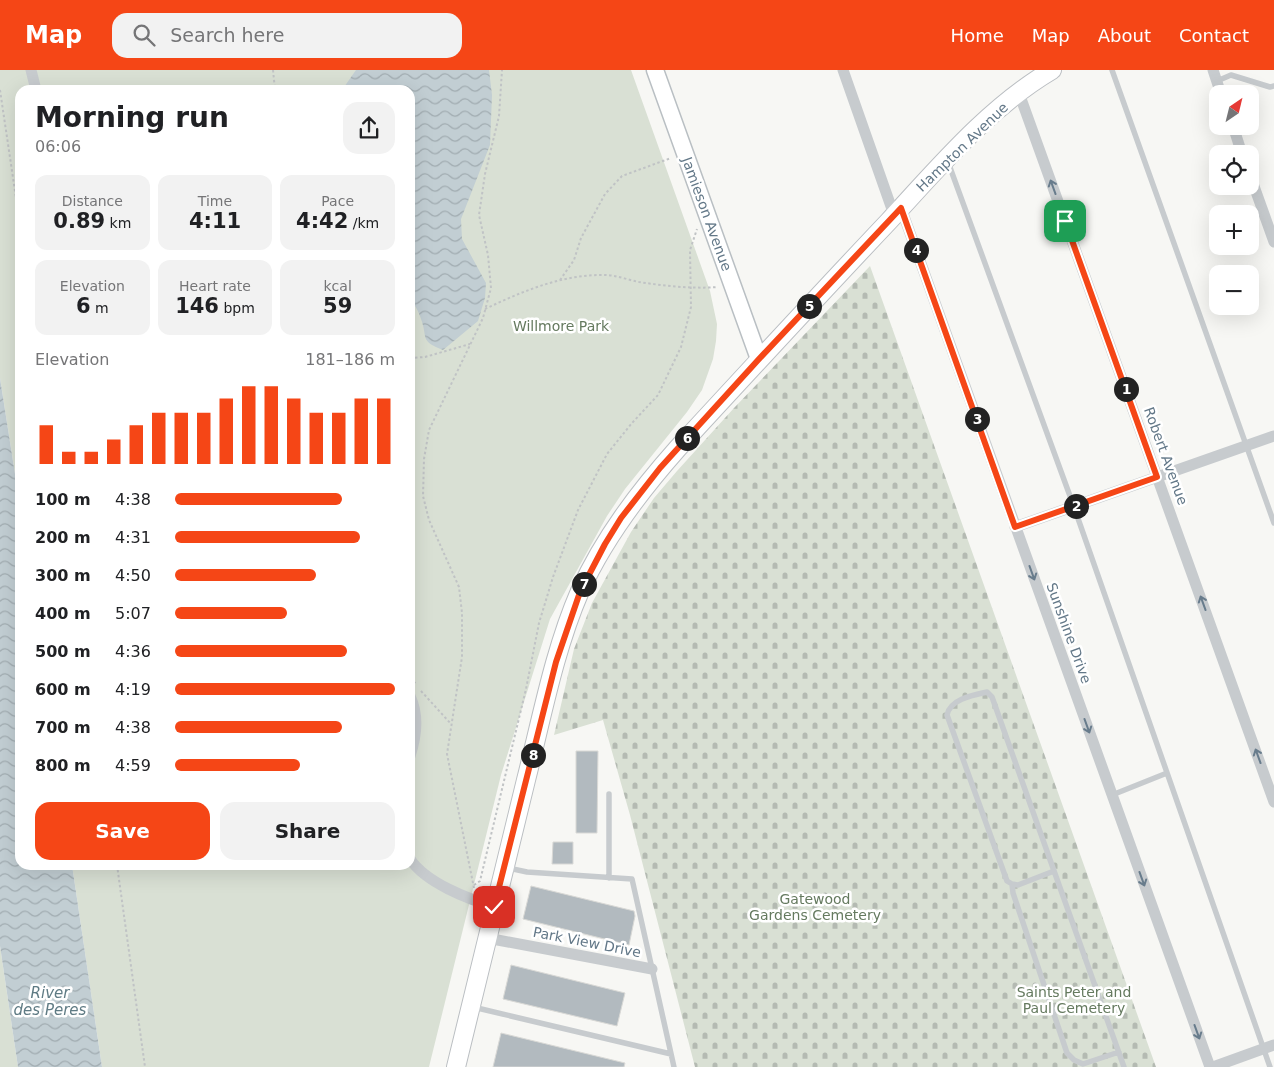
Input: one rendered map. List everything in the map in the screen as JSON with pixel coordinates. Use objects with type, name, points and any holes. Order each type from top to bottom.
[{"type":"main road","name":"Jamieson Avenue","points":[[655,70],[759,359]]},
{"type":"main road","name":"Hampton Avenue","points":[[456,1067],[556,662],[580,592],[605,544],[641,491],[678,448],[947,158],[993,114],[1052,70]]},
{"type":"street","points":[[31,70],[35,85]]},
{"type":"street","name":"Sunshine Drive","points":[[843,70],[1015,527],[1212,1067]]},
{"type":"street","name":"Robert Avenue","points":[[1020,92],[1274,802]]},
{"type":"street","points":[[1257,195],[1274,242]]},
{"type":"street","points":[[1015,527],[1274,436]]},
{"type":"street","points":[[415,715],[415,742]]},
{"type":"street","points":[[415,864],[434,881],[475,901],[494,907]]},
{"type":"street","name":"Park View Drive","points":[[487,938],[652,970]]},
{"type":"street","points":[[1212,1067],[1269,1047]]},
{"type":"lane","points":[[1112,70],[1274,523]]},
{"type":"lane","points":[[1215,75],[1231,75],[1270,87],[1274,86]]},
{"type":"lane","points":[[947,158],[1074,507],[1167,773],[1269,1047],[1270,1067]]},
{"type":"lane","points":[[1054,871],[1018,885],[1007,881],[947,715],[948,708],[953,704],[975,694],[987,692],[992,697],[1124,1067]]},
{"type":"lane","points":[[1112,796],[1167,773]]},
{"type":"lane","points":[[609,794],[609,878]]},
{"type":"lane","points":[[505,868],[527,872],[632,879],[674,1067]]},
{"type":"lane","points":[[1012,884],[1013,893],[1067,1053],[1074,1060],[1083,1064],[1118,1052]]},
{"type":"lane","points":[[470,1007],[671,1054]]},
{"type":"path","points":[[273,70],[274,85]]},
{"type":"path","points":[[502,70],[499,116],[485,174],[479,215],[488,255],[491,288],[483,318],[429,430],[424,459],[423,496],[429,520],[459,587],[462,613],[462,657],[447,754],[474,887],[480,881],[526,689],[539,623],[553,577],[578,510],[607,454],[658,395],[681,347],[691,308],[690,250],[704,205]]},
{"type":"path","points":[[0,90],[15,191]]},
{"type":"path","points":[[560,280],[574,260],[581,238],[605,194],[622,176],[685,154]]},
{"type":"path","points":[[485,309],[538,286],[586,276],[607,275],[639,282],[691,288],[734,287]]},
{"type":"path","points":[[415,358],[425,357],[470,344]]},
{"type":"path","points":[[415,684],[452,725]]},
{"type":"path","points":[[118,870],[145,1067]]},
{"type":"green space","name":"Willmore Park","points":[[0,70],[631,70],[710,291],[717,324],[713,359],[702,390],[687,412],[625,489],[607,516],[550,619],[501,775],[429,1067],[102,1067],[73,870],[415,870],[415,85],[15,85],[15,474],[0,378]]},
{"type":"green space","name":"Gatewood Gardens Cemetery","points":[[870,266],[1156,1067],[695,1067],[630,815],[603,720],[554,735],[574,649],[592,603],[631,532],[654,498],[677,471],[734,408]]},
{"type":"green space","points":[[0,946],[18,1067],[0,1067]]},
{"type":"water","points":[[356,70],[489,70],[492,95],[490,145],[461,219],[462,239],[486,283],[485,298],[478,321],[443,350],[427,341],[420,316],[415,306],[415,85],[346,85]]},
{"type":"water","name":"River des Peres","points":[[0,378],[15,474],[15,870],[73,870],[102,1067],[18,1067],[0,946]]},
{"type":"building","points":[[576,751],[598,751],[597,833],[576,833]]},
{"type":"building","points":[[553,842],[573,842],[573,864],[552,864]]},
{"type":"building","points":[[531,886],[634,911],[635,916],[629,945],[523,919]]},
{"type":"building","points":[[511,965],[625,993],[617,1026],[503,999]]},
{"type":"building","points":[[501,1033],[625,1063],[624,1067],[493,1067]]},
{"type":"route","points":[[494,907],[556,662],[580,592],[605,544],[621,518],[660,468],[901,208],[1015,527],[1157,477],[1065,221]]},
{"type":"park label","name":"Saints Peter and Paul Cemetery","points":[[1074,1000]]}]
